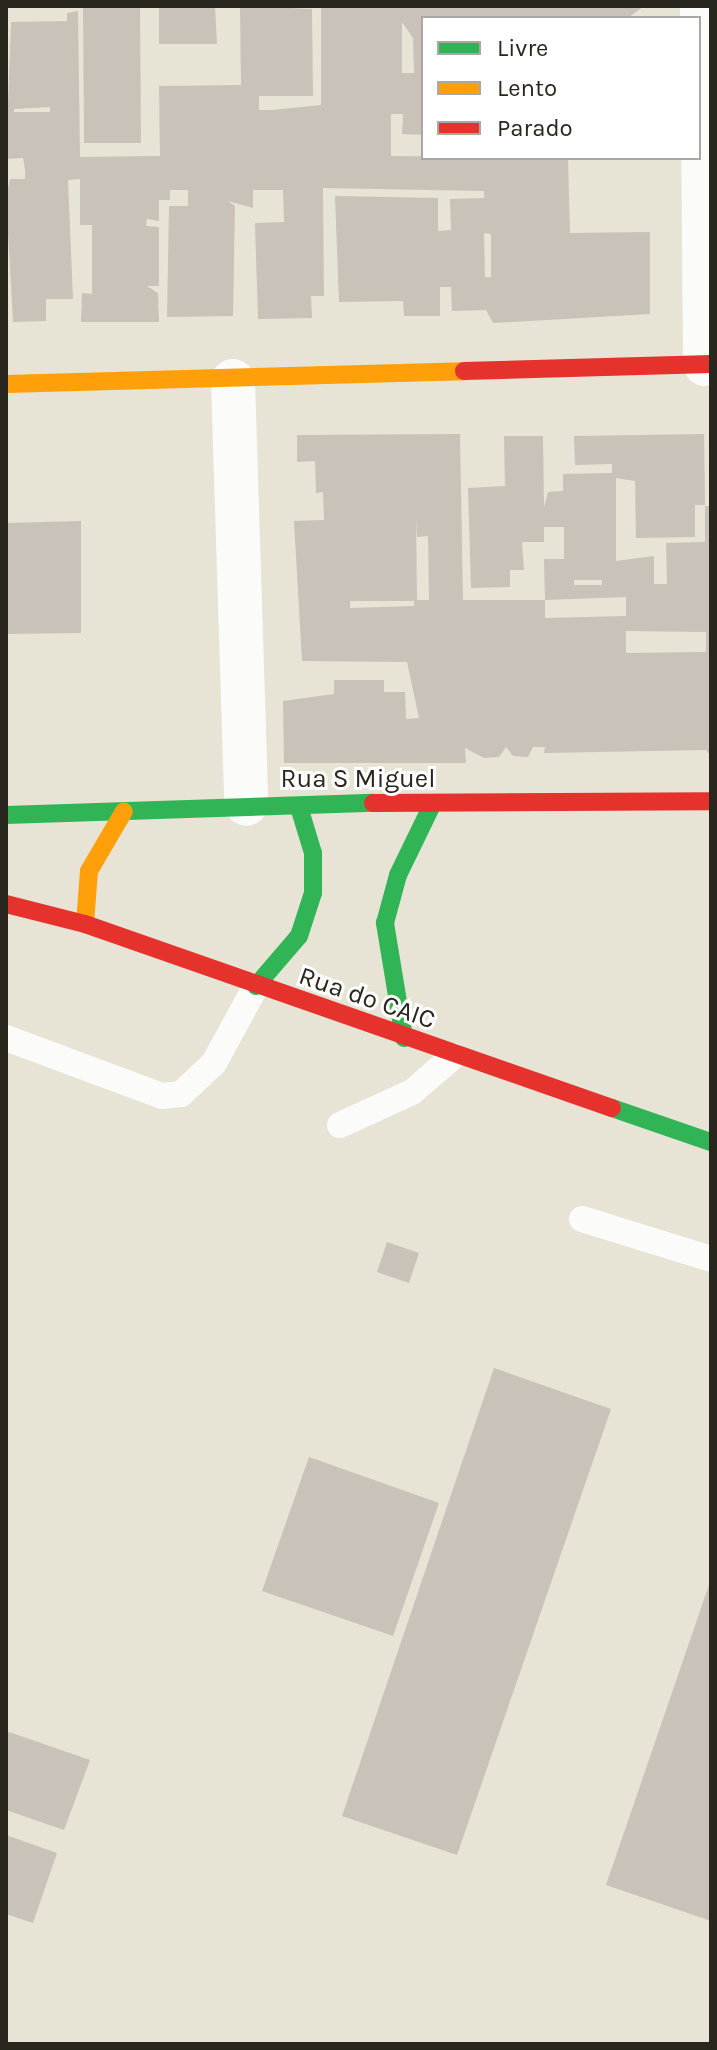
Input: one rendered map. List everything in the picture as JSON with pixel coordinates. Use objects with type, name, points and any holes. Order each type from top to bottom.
[{"type":"street","points":[[6,384],[233,381],[708,364],[702,6]]},
{"type":"street","points":[[233,381],[246,804]]},
{"type":"street","name":"Rua S Miguel","points":[[6,815],[246,804],[299,807],[711,801]]},
{"type":"street","points":[[404,1038],[385,923],[432,805]]},
{"type":"street","points":[[256,986],[299,936],[313,893],[313,853],[299,807]]},
{"type":"street","points":[[85,924],[89,871],[124,811]]},
{"type":"street","name":"Rua do CAIC","points":[[6,904],[85,924],[454,1056],[711,1142]]},
{"type":"lane","points":[[6,1038],[162,1096],[181,1094],[214,1063],[256,986]]},
{"type":"lane","points":[[340,1125],[412,1092],[454,1056]]},
{"type":"lane","points":[[582,1219],[711,1259]]},
{"type":"building","points":[[159,6],[215,6],[217,44],[159,44]]},
{"type":"building","points":[[240,6],[312,9],[313,96],[259,96],[259,110],[272,110],[321,105],[321,6],[644,6],[631,16],[421,16],[421,135],[402,134],[403,114],[391,114],[391,156],[421,156],[421,160],[568,160],[570,233],[650,232],[650,314],[493,323],[486,310],[452,311],[451,287],[440,287],[440,316],[404,316],[403,301],[339,302],[335,196],[438,198],[438,231],[451,230],[450,199],[484,198],[484,191],[323,188],[324,296],[311,296],[312,318],[258,319],[255,223],[284,222],[283,190],[253,190],[253,208],[228,201],[235,206],[233,316],[167,317],[169,206],[188,206],[188,190],[170,190],[170,200],[159,200],[159,221],[147,219],[146,226],[159,227],[159,286],[147,286],[158,293],[159,322],[81,322],[82,293],[92,294],[92,225],[80,225],[80,179],[68,180],[73,299],[46,299],[46,321],[13,322],[6,198],[10,179],[25,179],[25,170],[23,158],[6,159],[11,22],[67,21],[67,13],[78,11],[80,157],[160,156],[159,86],[241,85]],"holes":[[[402,22],[413,38],[414,73],[402,73]],[[50,107],[50,112],[14,112],[14,109]],[[484,233],[491,234],[491,277],[485,277]]]},
{"type":"building","points":[[140,7],[141,143],[84,143],[83,8]]},
{"type":"building","points":[[460,434],[463,600],[545,600],[544,559],[564,559],[564,527],[544,527],[544,542],[522,542],[524,570],[510,570],[510,587],[471,588],[468,488],[505,486],[504,436],[543,436],[544,507],[548,492],[563,491],[563,474],[612,473],[612,464],[575,465],[574,436],[704,434],[705,505],[695,505],[695,537],[636,538],[635,481],[616,478],[616,561],[654,556],[654,584],[667,584],[666,543],[705,542],[705,506],[711,506],[711,756],[706,750],[544,753],[545,747],[533,747],[528,757],[513,756],[506,747],[499,757],[484,758],[465,748],[466,763],[284,763],[283,701],[334,694],[334,680],[384,680],[384,692],[405,692],[406,719],[419,718],[407,662],[302,661],[294,521],[324,520],[323,492],[316,493],[315,461],[297,462],[297,435]],"holes":[[[416,518],[417,537],[428,536],[429,600],[417,600]],[[574,580],[602,580],[602,585],[574,585]],[[626,597],[626,616],[545,618],[545,600]],[[350,601],[414,601],[414,606],[350,608]],[[626,631],[706,632],[706,652],[626,653]]]},
{"type":"building","points":[[81,521],[81,633],[6,634],[6,523]]},
{"type":"building","points":[[387,1242],[419,1253],[409,1283],[377,1272]]},
{"type":"building","points":[[494,1368],[611,1409],[457,1855],[342,1816]]},
{"type":"building","points":[[309,1457],[439,1503],[393,1636],[262,1591]]},
{"type":"building","points":[[711,1579],[711,1921],[606,1885]]},
{"type":"building","points":[[6,1731],[90,1760],[64,1830],[6,1810]]},
{"type":"building","points":[[6,1835],[57,1853],[33,1923],[6,1914]]},
{"type":"traffic: fast","points":[[6,815],[373,803]]},
{"type":"traffic: fast","points":[[404,1038],[385,923],[398,875],[432,805]]},
{"type":"traffic: fast","points":[[256,986],[299,936],[313,893],[313,853],[299,807]]},
{"type":"traffic: fast","points":[[612,1108],[711,1142]]},
{"type":"traffic: slow","points":[[6,384],[464,371]]},
{"type":"traffic: slow","points":[[85,924],[89,871],[124,811]]},
{"type":"traffic: jam","points":[[464,371],[711,364]]},
{"type":"traffic: jam","points":[[373,803],[711,801]]},
{"type":"traffic: jam","points":[[6,904],[85,924],[612,1108]]}]
